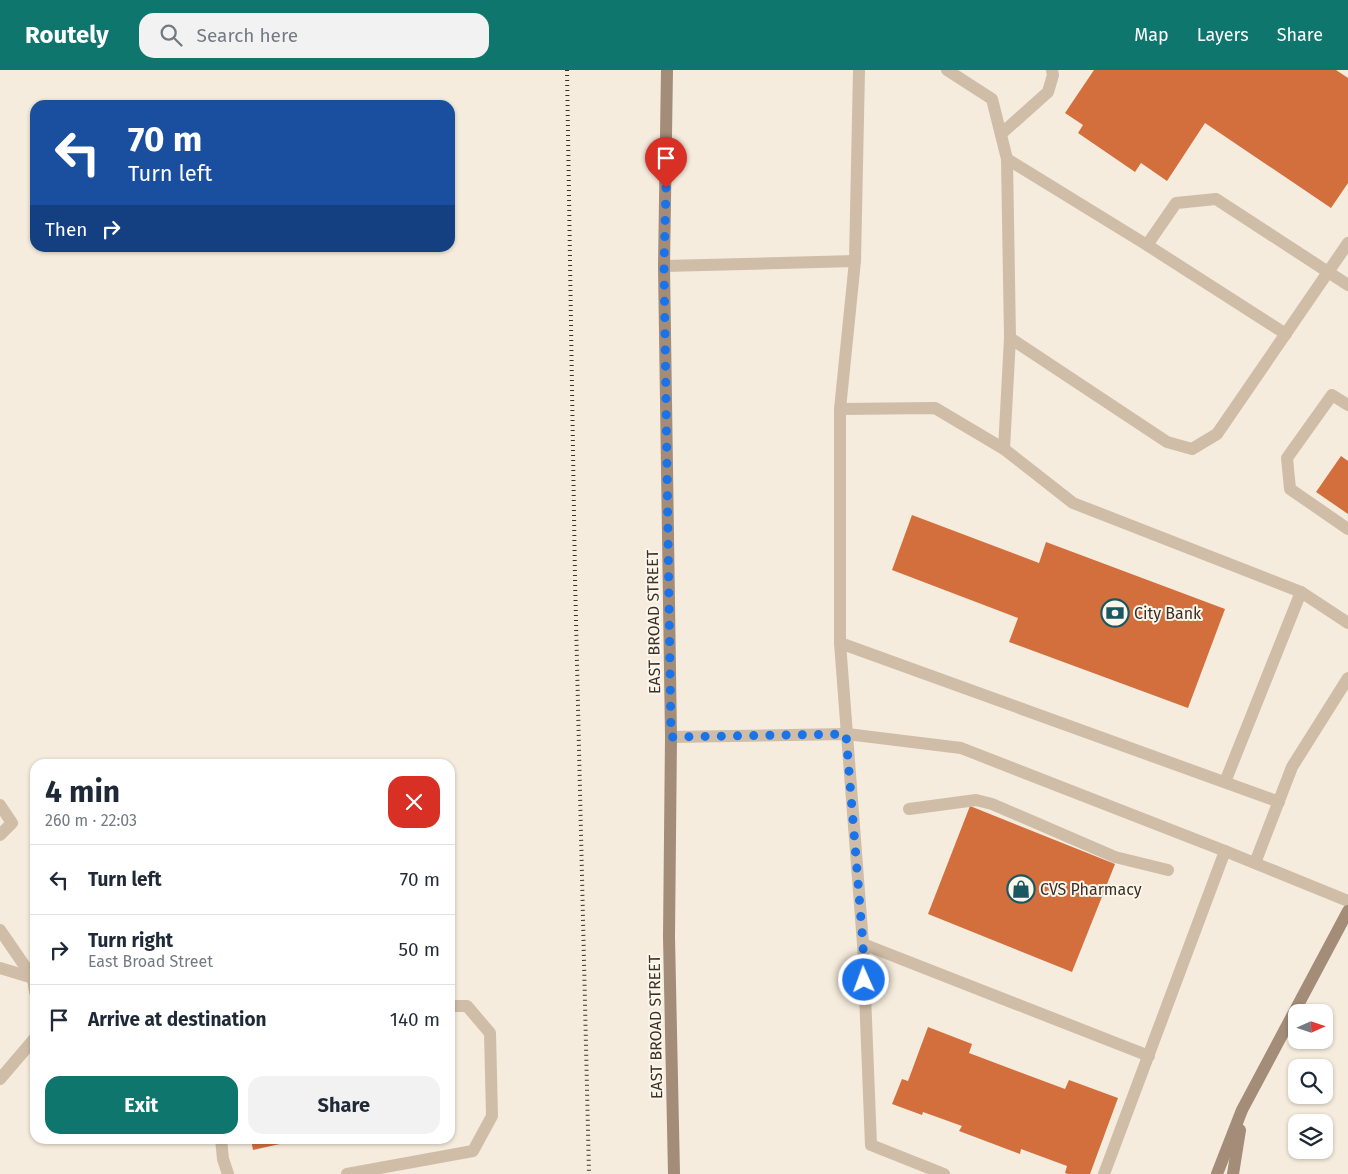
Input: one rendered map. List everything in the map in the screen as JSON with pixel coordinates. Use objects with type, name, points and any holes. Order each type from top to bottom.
[{"type":"main road","name":"EAST BROAD STREET","points":[[667,70],[664,266],[671,737],[670,937],[674,1174]]},
{"type":"main road","points":[[1217,1174],[1242,1110],[1348,911]]},
{"type":"main road","points":[[1233,1174],[1242,1110]]},
{"type":"lane","points":[[859,70],[855,261],[840,409],[840,643],[863,944],[871,1145],[944,1174]]},
{"type":"lane","points":[[947,70],[992,99],[1007,159],[1010,338],[1004,449]]},
{"type":"lane","points":[[1001,134],[1048,92],[1053,75],[1052,70]]},
{"type":"lane","points":[[1007,159],[1147,245],[1286,334]]},
{"type":"lane","points":[[1147,245],[1176,203],[1216,199],[1348,285]]},
{"type":"lane","points":[[1010,338],[1167,442],[1192,449],[1217,434],[1348,243]]},
{"type":"lane","points":[[664,266],[855,261]]},
{"type":"lane","points":[[1348,405],[1332,395],[1287,458],[1290,489],[1348,529]]},
{"type":"lane","points":[[840,409],[935,408],[1004,449],[1073,504],[1301,592],[1348,623]]},
{"type":"lane","points":[[1225,782],[1301,592]]},
{"type":"lane","points":[[840,643],[1279,802]]},
{"type":"lane","points":[[1255,862],[1292,767],[1348,678]]},
{"type":"lane","points":[[671,737],[846,734],[961,748],[1225,850],[1348,901]]},
{"type":"lane","points":[[909,809],[976,800],[992,804],[1115,857],[1168,870]]},
{"type":"lane","points":[[0,805],[12,822],[0,835]]},
{"type":"lane","points":[[1104,1174],[1225,850]]},
{"type":"lane","points":[[0,930],[30,974]]},
{"type":"lane","points":[[863,944],[1149,1056]]},
{"type":"lane","points":[[0,968],[30,977]]},
{"type":"lane","points":[[347,1174],[473,1151],[492,1116],[490,1033],[467,1006],[455,1006]]},
{"type":"lane","points":[[0,1078],[30,1044]]},
{"type":"lane","points":[[222,1144],[223,1159],[228,1174]]},
{"type":"building","points":[[1094,70],[1336,70],[1348,78],[1348,183],[1331,208],[1205,123],[1167,181],[1141,163],[1135,172],[1078,133],[1083,125],[1065,113]]},
{"type":"building","points":[[1341,456],[1348,461],[1348,514],[1316,492]]},
{"type":"building","name":"City Bank","points":[[912,515],[1039,563],[1046,542],[1225,609],[1188,708],[1009,642],[1018,618],[892,570]]},
{"type":"building","name":"CVS Pharmacy","points":[[970,806],[1115,864],[1072,972],[928,914]]},
{"type":"building","points":[[928,1027],[972,1044],[969,1053],[1065,1089],[1069,1080],[1118,1098],[1090,1174],[1065,1173],[1067,1166],[1021,1149],[1020,1154],[959,1131],[962,1126],[923,1112],[922,1115],[892,1104],[902,1079],[908,1081]]},
{"type":"building","points":[[252,1144],[280,1144],[253,1150]]},
{"type":"railway","points":[[567,70],[575,578],[589,1174]]},
{"type":"place","name":"City Bank","points":[[1115,613]]},
{"type":"place","name":"CVS Pharmacy","points":[[1021,889]]},
{"type":"route","points":[[666,188],[664,266],[671,737],[846,734],[863,944],[864,980]]}]
